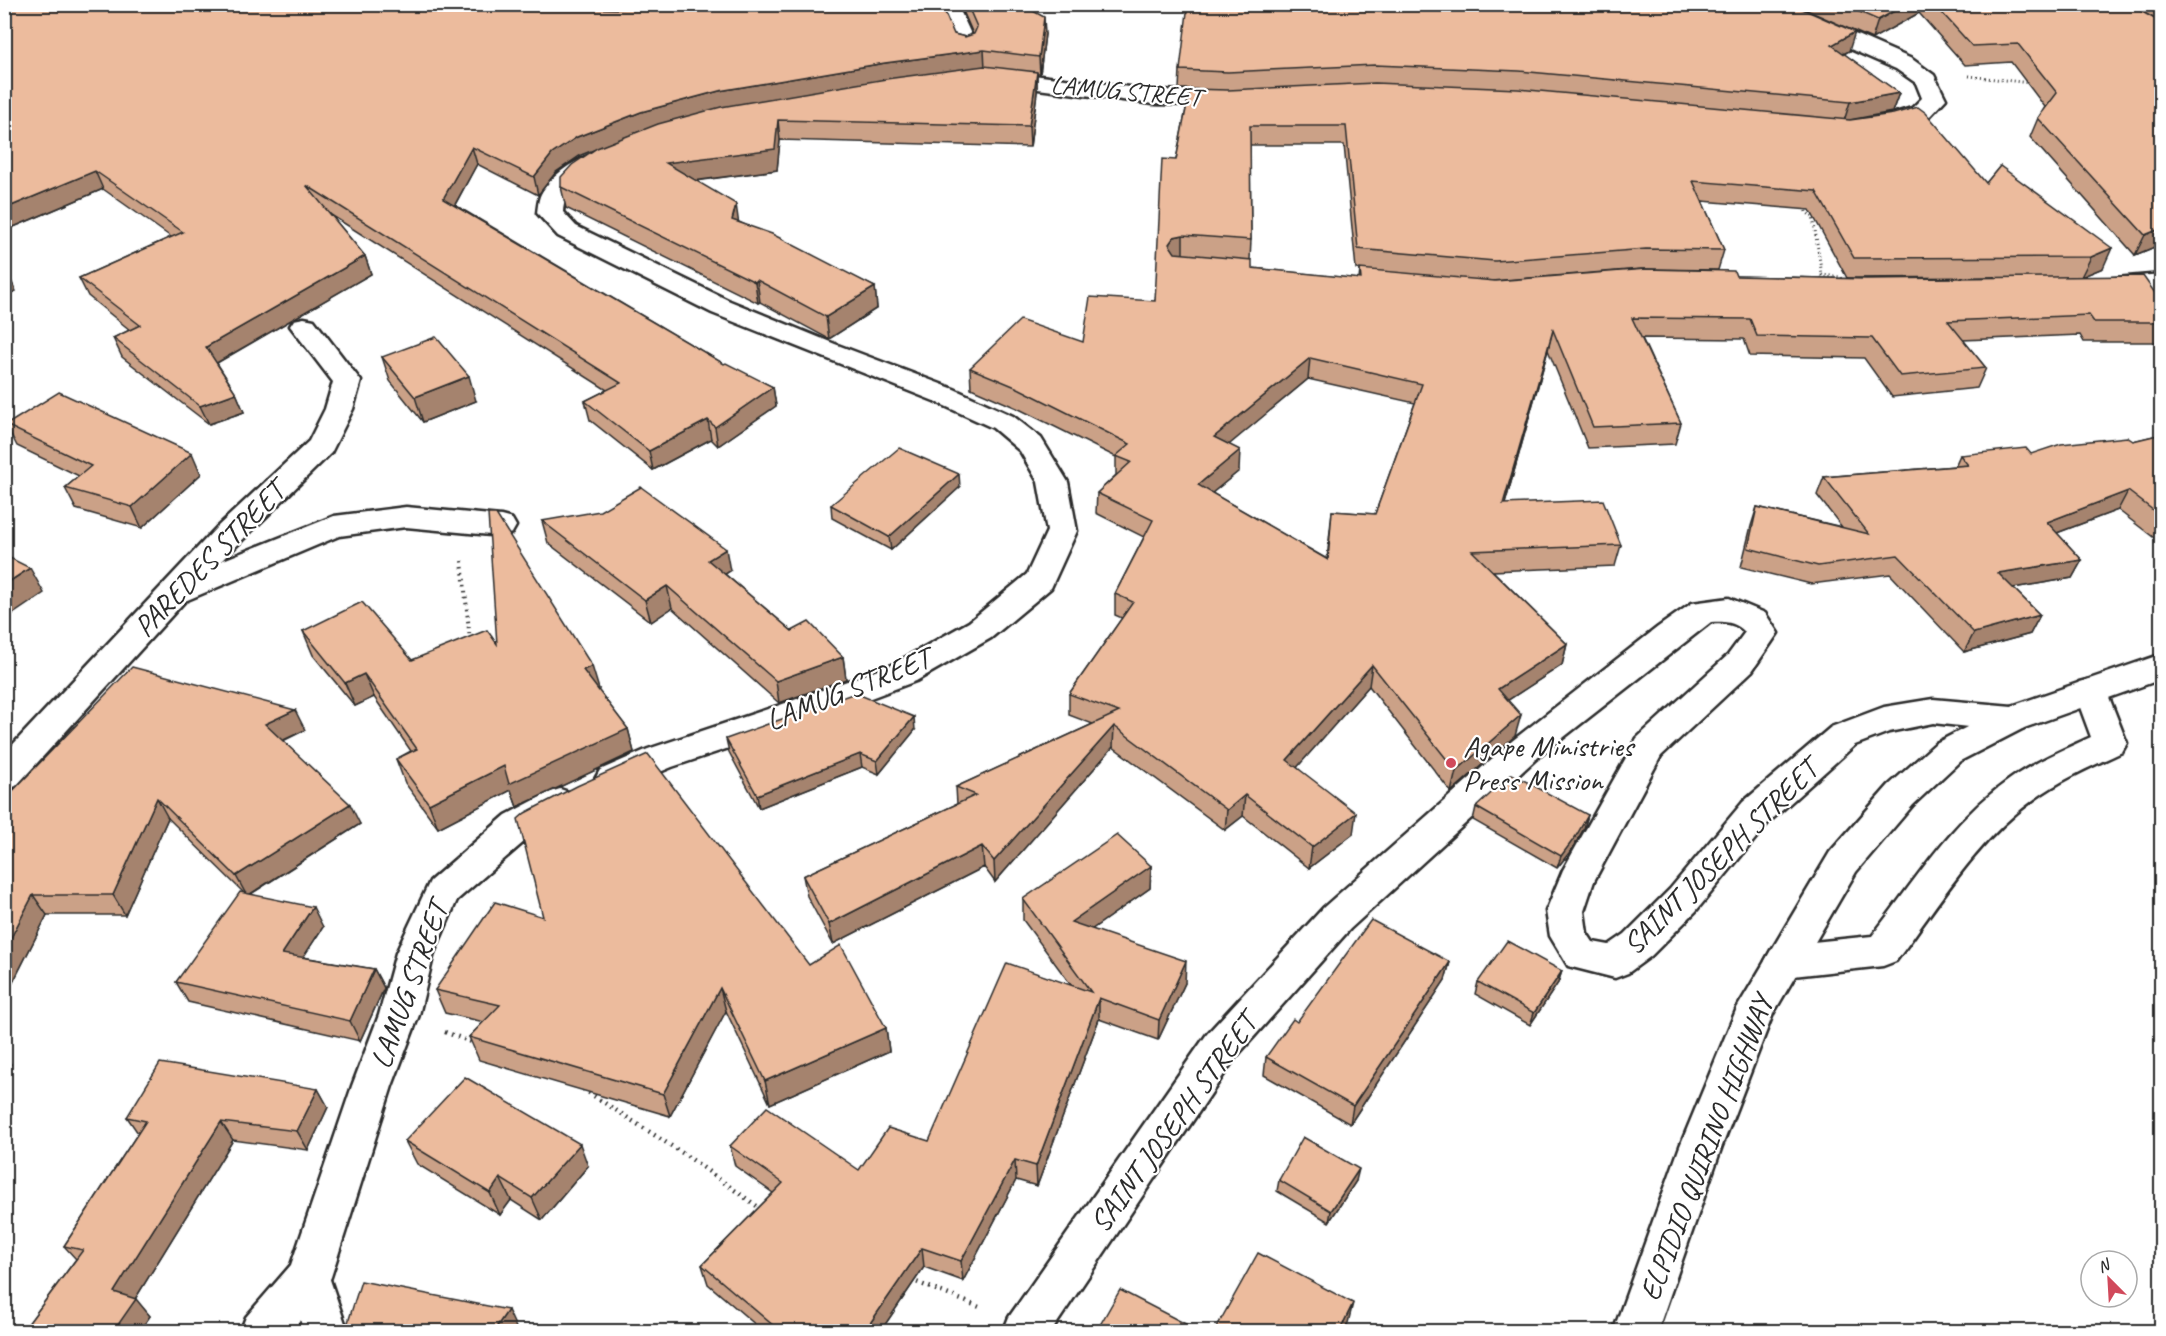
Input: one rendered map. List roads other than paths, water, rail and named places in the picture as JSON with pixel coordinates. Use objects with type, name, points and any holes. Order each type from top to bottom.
[{"type":"main road","points":[[946,4],[965,45]]},
{"type":"main road","points":[[1767,4],[1904,64],[1926,80],[1934,99],[1920,113],[1888,124],[1855,129]]},
{"type":"main road","name":"LAMUG STREET","points":[[973,72],[1014,80],[1153,97],[1227,100],[1260,98]]},
{"type":"main road","name":"LAMUG STREET","points":[[262,1332],[309,1277],[372,1086],[399,1015],[415,953],[443,891],[519,825],[571,798],[660,758],[792,714],[904,673],[980,630],[1040,580],[1062,531],[1053,482],[1031,446],[1003,422],[944,395],[825,350],[721,307],[567,231],[550,213],[552,196],[566,179],[591,162],[622,149]]},
{"type":"main road","points":[[2085,286],[2121,286],[2162,282]]},
{"type":"main road","name":"PAREDES STREET","points":[[4,777],[228,534],[321,446],[339,409],[347,381],[304,326]]},
{"type":"main road","points":[[170,597],[269,552],[334,526],[406,518],[487,525]]},
{"type":"main road","name":"SAINT JOSEPH STREET","points":[[1027,1329],[1221,1046],[1337,918],[1419,847],[1524,750],[1669,635],[1703,611],[1729,609],[1754,621],[1762,633],[1740,663],[1650,747],[1576,880],[1565,911],[1569,936],[1581,955],[1615,962],[1638,945],[1683,900],[1756,812],[1843,736],[1884,720],[1933,711],[2012,719]]},
{"type":"main road","name":"ELPIDIO QUIRINO HIGHWAY","points":[[1635,1332],[1718,1103],[1756,1008],[1843,862],[1901,795],[1948,752],[2012,719],[2162,666]]},
{"type":"main road","points":[[1784,961],[1883,950],[1970,838],[2010,798],[2052,771],[2110,743],[2091,691]]},
{"type":"main road","points":[[309,1277],[326,1332]]},
{"type":"place","name":"Agape Ministries Press Mission","points":[[1451,763]]}]
